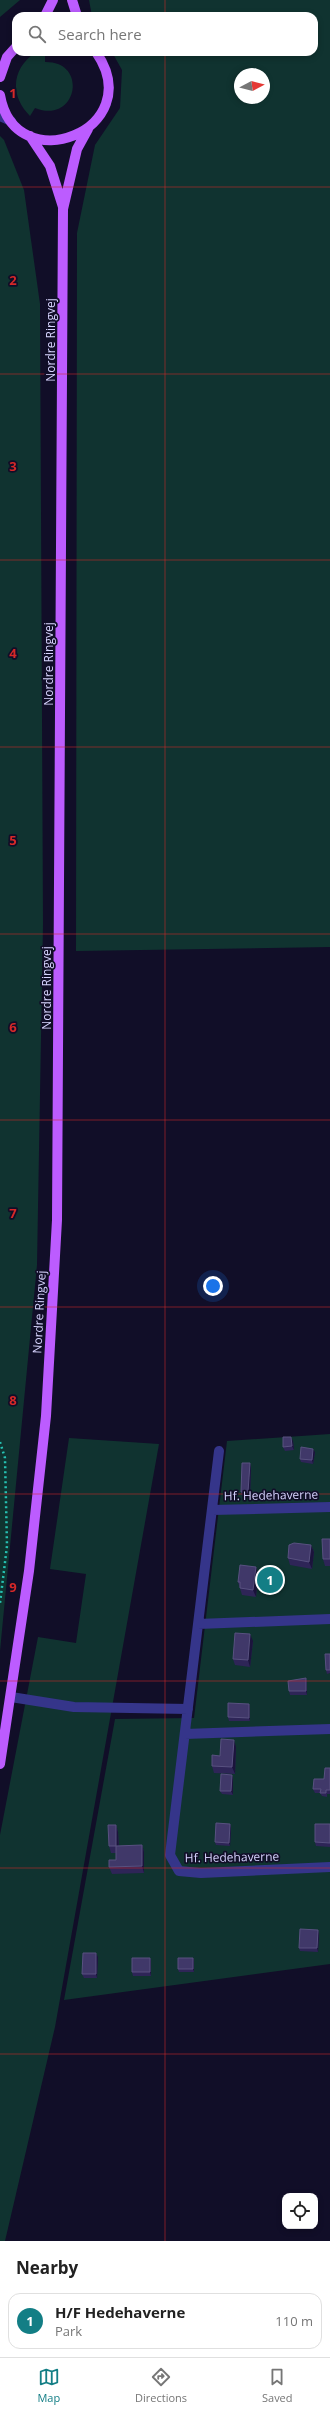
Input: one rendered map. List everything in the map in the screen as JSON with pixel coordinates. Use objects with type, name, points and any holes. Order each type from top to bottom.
[{"type":"main road","points":[[48,12],[53,0]]},
{"type":"main road","points":[[72,0],[76,12]]},
{"type":"main road","points":[[1,72],[12,54]]},
{"type":"main road","points":[[0,95],[5,112],[11,121],[30,136],[45,140],[60,141],[70,139],[88,129],[103,110],[108,86],[103,63],[99,56]]},
{"type":"main road","name":"Nordre Ringvej","points":[[0,1764],[30,1571],[46,1416],[57,1220],[63,209],[77,149],[88,129]]},
{"type":"main road","name":"Nordre Ringvej","points":[[30,136],[50,166],[63,209]]},
{"type":"street","points":[[0,116],[11,121]]},
{"type":"street","name":"Hf. Hedehaverne","points":[[219,1451],[170,1856],[179,1871],[201,1873],[330,1867]]},
{"type":"street","name":"Hf. Hedehaverne","points":[[212,1510],[330,1507]]},
{"type":"street","points":[[198,1624],[330,1618]]},
{"type":"street","points":[[11,1697],[74,1707],[188,1709]]},
{"type":"street","points":[[185,1734],[330,1728]]},
{"type":"path","points":[[0,1442],[5,1458],[7,1546],[0,1603]]},
{"type":"green space","points":[[0,0],[20,0],[0,17]]},
{"type":"green space","points":[[89,0],[330,0],[330,947],[76,951],[77,233],[95,145],[120,108],[122,70],[114,56],[318,56],[318,12],[91,12]]},
{"type":"green space","points":[[31,56],[45,56],[45,62],[59,64],[68,71],[72,81],[72,91],[68,101],[60,108],[49,111],[35,108],[30,116],[23,108],[16,91],[16,82],[22,66]]},
{"type":"green space","points":[[0,136],[4,140],[24,190],[40,304],[43,924],[37,1265],[0,1651]]},
{"type":"green space","points":[[330,1434],[330,1964],[64,2000],[115,1719],[194,1718],[227,1441]]},
{"type":"green space","points":[[69,1438],[159,1444],[55,2027],[5,2241],[0,2241],[0,1835],[38,1637],[76,1643],[86,1574],[50,1569]]},
{"type":"building","points":[[283,1437],[291,1437],[292,1446],[283,1447]]},
{"type":"building","points":[[301,1447],[313,1449],[312,1460],[300,1459]]},
{"type":"building","points":[[242,1463],[250,1463],[248,1492],[241,1492]]},
{"type":"building","points":[[322,1539],[330,1539],[330,1559],[323,1559]]},
{"type":"building","points":[[294,1543],[311,1545],[309,1562],[288,1558],[289,1545]]},
{"type":"building","points":[[240,1565],[256,1567],[253,1590],[240,1588],[240,1582],[238,1582]]},
{"type":"building","points":[[235,1633],[250,1634],[248,1660],[233,1659]]},
{"type":"building","points":[[325,1654],[330,1654],[330,1670],[326,1670]]},
{"type":"building","points":[[306,1678],[306,1691],[289,1691],[288,1681]]},
{"type":"building","points":[[228,1703],[249,1704],[249,1718],[228,1717]]},
{"type":"building","points":[[221,1739],[234,1740],[232,1767],[212,1766],[212,1755],[220,1756]]},
{"type":"building","points":[[325,1768],[330,1768],[330,1790],[326,1790],[326,1793],[320,1793],[321,1789],[313,1789],[314,1779],[324,1779]]},
{"type":"building","points":[[221,1774],[232,1775],[231,1791],[220,1791]]},
{"type":"building","points":[[216,1823],[230,1824],[229,1843],[215,1842]]},
{"type":"building","points":[[315,1824],[330,1824],[330,1843],[315,1842]]},
{"type":"building","points":[[108,1825],[116,1825],[116,1846],[109,1846]]},
{"type":"building","points":[[142,1845],[142,1866],[109,1867],[109,1860],[116,1860],[116,1846]]},
{"type":"building","points":[[300,1929],[318,1930],[317,1948],[299,1948]]},
{"type":"building","points":[[83,1953],[96,1953],[96,1974],[82,1974]]},
{"type":"building","points":[[132,1958],[150,1958],[150,1972],[132,1972]]},
{"type":"building","points":[[178,1958],[193,1958],[193,1969],[178,1969]]},
{"type":"place","name":"H/F Hedehaverne","points":[[270,1580]]}]
